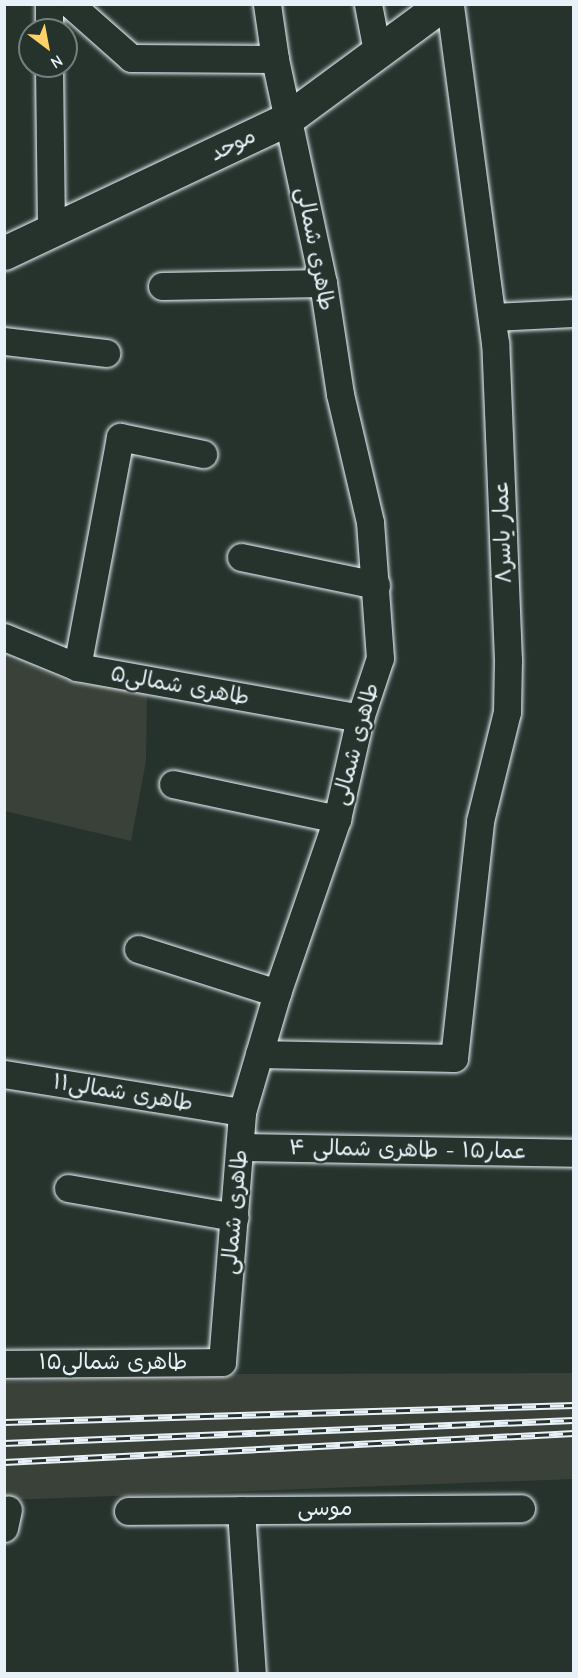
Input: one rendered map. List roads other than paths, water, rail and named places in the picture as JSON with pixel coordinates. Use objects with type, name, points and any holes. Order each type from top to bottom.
[{"type":"street","points":[[70,4],[131,58],[275,59]]},
{"type":"street","name":"طاهری شمالی","points":[[222,1362],[242,1147],[242,1112],[277,993],[337,819],[360,718],[380,658],[370,522],[340,394],[323,283],[287,119],[267,4]]},
{"type":"street","points":[[368,4],[377,51]]},
{"type":"street","name":"موحد","points":[[4,253],[51,233],[287,119],[443,4]]},
{"type":"street","name":"عمار یاسر۸","points":[[259,1054],[454,1058],[480,821],[507,712],[507,648],[492,317],[450,4]]},
{"type":"street","points":[[49,78],[51,233]]},
{"type":"street","points":[[162,286],[323,283]]},
{"type":"street","points":[[492,317],[573,313]]},
{"type":"street","points":[[4,341],[106,352]]},
{"type":"street","points":[[77,667],[120,437],[203,454]]},
{"type":"street","points":[[241,557],[376,585]]},
{"type":"street","name":"طاهری شمالی۵","points":[[4,637],[77,667],[360,718]]},
{"type":"street","points":[[173,784],[337,819]]},
{"type":"street","points":[[138,949],[277,993]]},
{"type":"street","name":"طاهری شمالی۱۱","points":[[4,1074],[242,1112]]},
{"type":"street","name":"عمار۱۵ - طاهری شمالی ۴","points":[[242,1147],[573,1153]]},
{"type":"street","points":[[68,1188],[234,1217]]},
{"type":"street","name":"طاهری شمالی۱۵","points":[[4,1364],[222,1362]]},
{"type":"street","name":"موسی","points":[[128,1511],[521,1508]]},
{"type":"street","points":[[241,1510],[252,1674]]},
{"type":"street","points":[[234,1674],[250,1643]]},
{"type":"railway","points":[[4,1422],[574,1405]]},
{"type":"railway","points":[[4,1443],[574,1420]]},
{"type":"railway","points":[[4,1462],[574,1433]]}]
